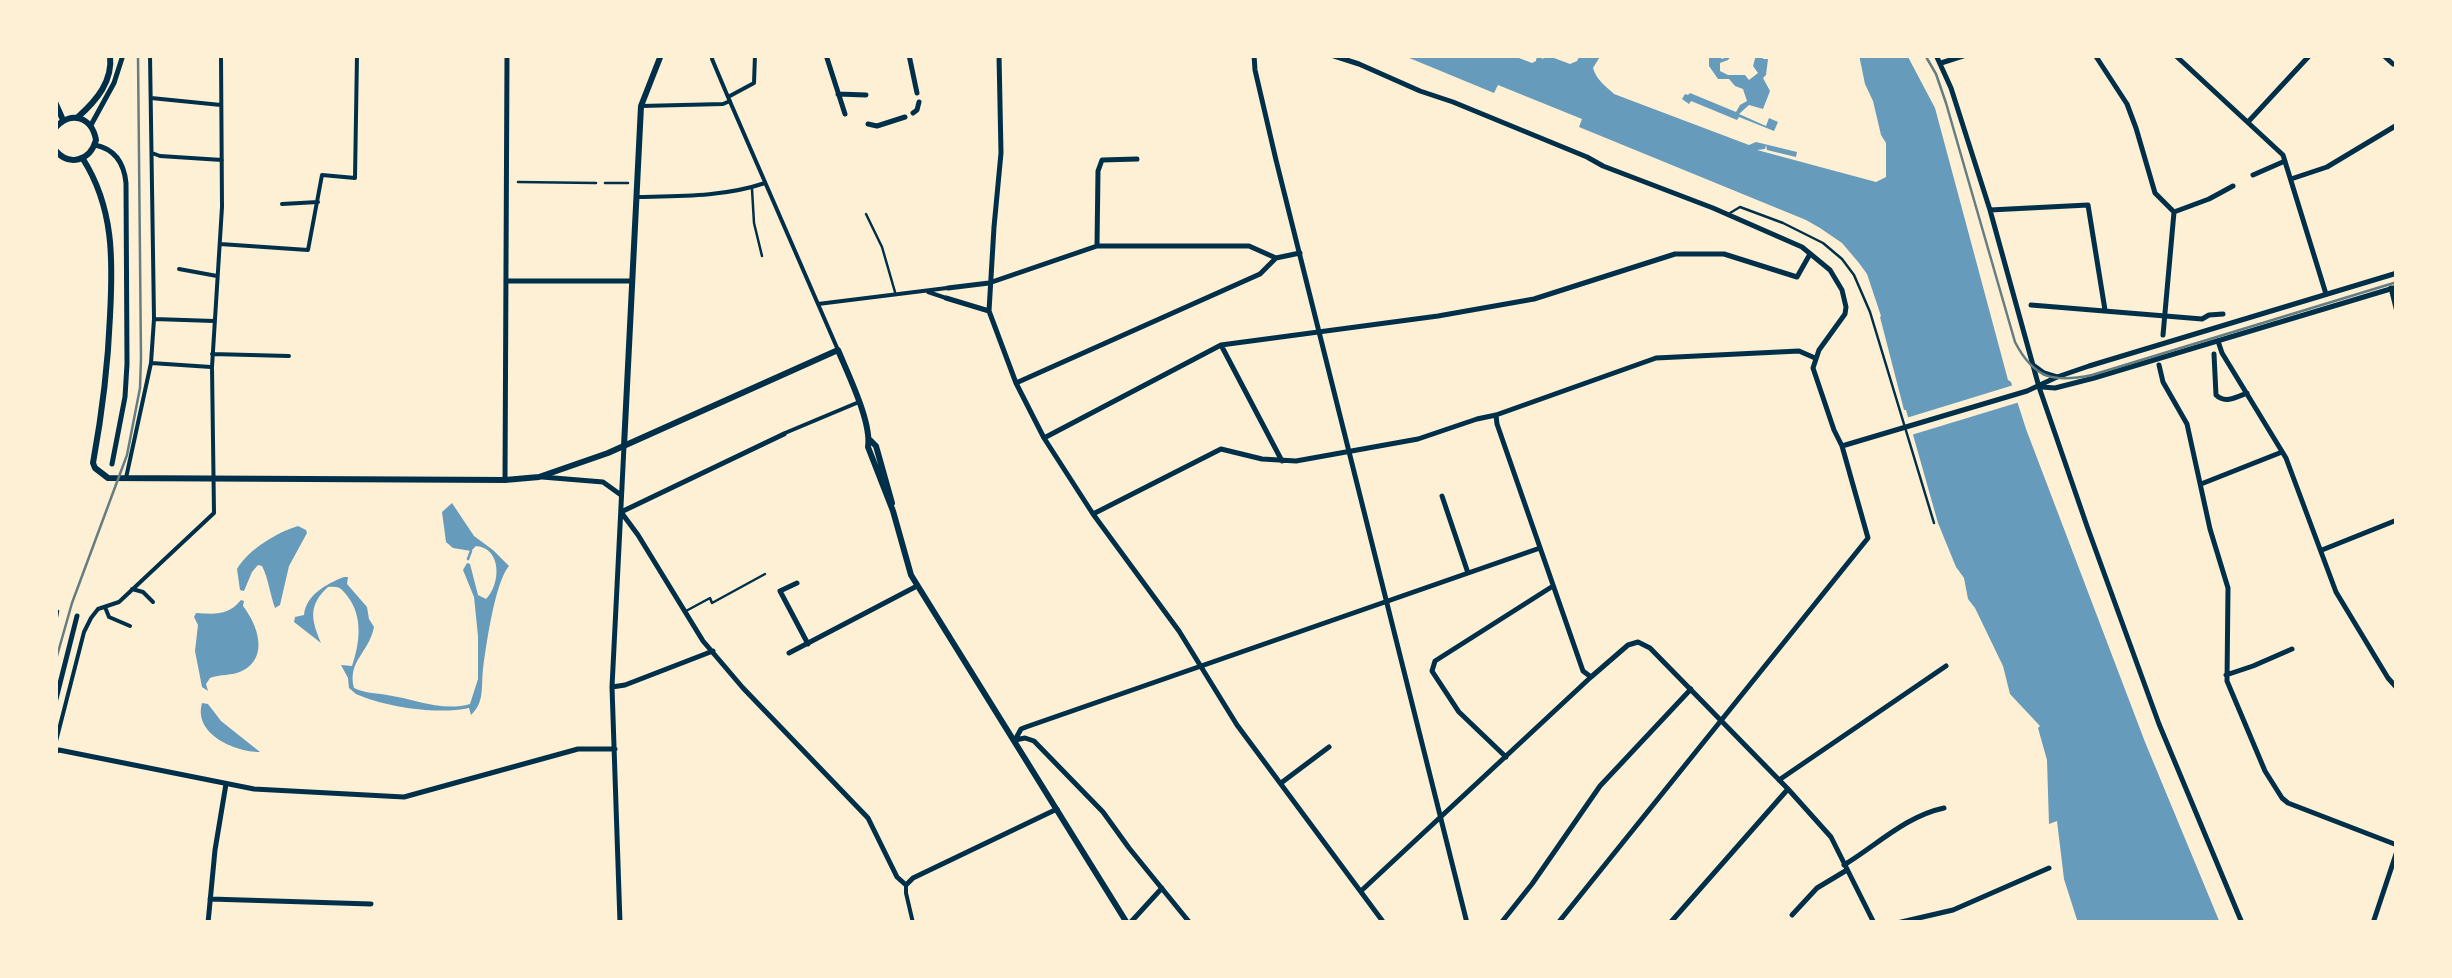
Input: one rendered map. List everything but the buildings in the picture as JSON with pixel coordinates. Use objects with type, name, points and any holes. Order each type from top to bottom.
[{"type":"main road","points":[[78,118],[104,87],[110,55]]},
{"type":"main road","points":[[624,446],[641,106],[661,55]]},
{"type":"main road","points":[[55,102],[63,120]]},
{"type":"main road","points":[[55,128],[63,120],[78,118],[91,125],[95,134],[95,145],[82,159],[69,160],[55,150]]},
{"type":"main road","points":[[82,159],[104,205],[112,248],[106,383],[93,463],[108,478],[539,477],[624,446],[838,350],[859,402],[870,452],[907,564],[918,586],[1128,923]]},
{"type":"street","points":[[91,125],[110,91],[123,55]]},
{"type":"street","points":[[126,478],[151,363],[154,319],[150,55]]},
{"type":"street","points":[[221,55],[220,244],[212,354],[214,513],[119,602],[98,609],[91,618],[84,632],[55,749],[254,789],[408,796],[578,749],[615,749]]},
{"type":"street","points":[[220,244],[308,250],[322,175],[355,178],[356,55]]},
{"type":"street","points":[[505,480],[507,55]]},
{"type":"street","points":[[713,55],[838,350]]},
{"type":"street","points":[[641,106],[724,104],[754,82],[755,55]]},
{"type":"street","points":[[826,55],[845,114]]},
{"type":"street","points":[[910,55],[917,93]]},
{"type":"street","points":[[999,55],[1002,153],[989,310],[1016,383],[1044,438],[1093,514],[1179,631],[1237,725],[1384,923]]},
{"type":"street","points":[[1254,55],[1260,96],[1466,923]]},
{"type":"street","points":[[1332,55],[1641,179],[1810,252],[1830,270],[1842,290],[1846,307],[1842,322],[1815,358],[1814,372],[1842,446],[1868,538],[1558,923]]},
{"type":"street","points":[[1936,55],[1942,63],[1990,210],[2039,387],[2159,724],[2242,923]]},
{"type":"street","points":[[1942,63],[1966,55]]},
{"type":"street","points":[[2095,55],[2127,104],[2156,194],[2174,212],[2163,336]]},
{"type":"street","points":[[2175,55],[2279,151],[2326,294]]},
{"type":"street","points":[[2248,122],[2310,55]]},
{"type":"street","points":[[2383,55],[2393,64]]},
{"type":"street","points":[[838,94],[866,95]]},
{"type":"street","points":[[151,98],[221,105]]},
{"type":"street","points":[[913,113],[919,102]]},
{"type":"street","points":[[868,124],[877,126],[905,117]]},
{"type":"street","points":[[2290,179],[2327,167],[2397,125]]},
{"type":"street","points":[[95,145],[103,146],[117,158],[124,168],[126,183],[128,364],[112,464]]},
{"type":"street","points":[[152,153],[222,160]]},
{"type":"street","points":[[1097,246],[1098,171],[1102,160],[1137,160]]},
{"type":"street","points":[[2253,175],[2285,161]]},
{"type":"street","points":[[636,197],[703,196],[766,183]]},
{"type":"street","points":[[2174,212],[2233,186]]},
{"type":"street","points":[[282,204],[318,202]]},
{"type":"street","points":[[1990,210],[2088,204],[2105,310]]},
{"type":"street","points":[[818,304],[989,283],[1097,246],[1250,246],[1276,258]]},
{"type":"street","points":[[1044,438],[1221,345],[1534,299],[1674,254],[1724,254],[1797,277],[1810,252]]},
{"type":"street","points":[[1016,383],[1260,274],[1276,258],[1300,253]]},
{"type":"street","points":[[180,269],[217,276]]},
{"type":"street","points":[[1842,446],[2397,273]]},
{"type":"street","points":[[507,281],[632,281]]},
{"type":"street","points":[[2039,387],[2081,382],[2394,288],[2397,312]]},
{"type":"street","points":[[923,291],[989,310]]},
{"type":"street","points":[[2031,306],[2204,320],[2209,315],[2223,314]]},
{"type":"street","points":[[154,319],[214,321]]},
{"type":"street","points":[[2218,340],[2222,353],[2282,451],[2336,592],[2397,688]]},
{"type":"street","points":[[1221,345],[1282,461]]},
{"type":"street","points":[[1093,514],[1222,449],[1262,459],[1296,461],[1418,439],[1656,358],[1799,352],[1815,358]]},
{"type":"street","points":[[212,354],[290,356]]},
{"type":"street","points":[[2214,354],[2218,398],[2228,400],[2248,392]]},
{"type":"street","points":[[151,363],[212,367]]},
{"type":"street","points":[[2159,364],[2164,382],[2187,424],[2210,529],[2228,588],[2226,675],[2265,771],[2285,801],[2397,848],[2373,923]]},
{"type":"street","points":[[2033,365],[2057,376]]},
{"type":"street","points":[[622,512],[859,402]]},
{"type":"street","points":[[1496,415],[1583,672],[1591,677]]},
{"type":"street","points":[[620,923],[612,687],[624,446]]},
{"type":"street","points":[[2201,484],[2282,451]]},
{"type":"street","points":[[539,477],[603,482],[622,495]]},
{"type":"street","points":[[1442,496],[1468,573]]},
{"type":"street","points":[[622,512],[703,640],[743,688],[868,818],[897,877],[906,885]]},
{"type":"street","points":[[2322,550],[2397,520]]},
{"type":"street","points":[[1015,740],[1021,730],[1540,548]]},
{"type":"street","points":[[797,583],[780,592],[808,644]]},
{"type":"street","points":[[789,653],[918,586]]},
{"type":"street","points":[[1506,757],[1459,712],[1432,666],[1554,586]]},
{"type":"street","points":[[132,589],[143,592],[153,602]]},
{"type":"street","points":[[106,608],[109,617],[130,626]]},
{"type":"street","points":[[55,703],[77,616]]},
{"type":"street","points":[[1360,891],[1591,677],[1628,644],[1638,642],[1650,648],[1691,689],[1830,837],[1874,923]]},
{"type":"street","points":[[2226,675],[2292,650]]},
{"type":"street","points":[[612,687],[712,651]]},
{"type":"street","points":[[1780,780],[1946,666]]},
{"type":"street","points":[[1501,923],[1600,786],[1691,689]]},
{"type":"street","points":[[1025,738],[1038,724]]},
{"type":"street","points":[[1015,740],[1034,741],[1084,790],[1190,923]]},
{"type":"street","points":[[1281,783],[1330,747]]},
{"type":"street","points":[[208,923],[226,784]]},
{"type":"street","points":[[1670,923],[1788,789]]},
{"type":"street","points":[[1792,915],[1817,888],[1885,836],[1944,808]]},
{"type":"street","points":[[913,923],[906,885],[913,878],[1056,809]]},
{"type":"street","points":[[1896,923],[1952,910],[2049,868]]},
{"type":"street","points":[[1128,923],[1162,888]]},
{"type":"street","points":[[210,898],[371,904]]},
{"type":"lane","points":[[518,182],[596,183]]},
{"type":"lane","points":[[605,183],[628,183]]},
{"type":"lane","points":[[752,188],[754,223],[762,256]]},
{"type":"lane","points":[[1728,216],[1740,207],[1800,232],[1829,247],[1854,275],[1870,312],[1934,523]]},
{"type":"lane","points":[[866,214],[882,246],[896,294]]},
{"type":"lane","points":[[685,612],[710,598],[712,603],[765,574]]},
{"type":"lane","points":[[55,628],[58,611]]},
{"type":"water","points":[[1402,55],[1511,55],[1532,63],[1537,55],[1543,59],[1546,55],[1570,64],[1580,55],[1601,55],[1593,68],[1614,94],[1749,145],[1756,142],[1797,152],[1796,157],[1767,150],[1766,145],[1765,149],[1757,150],[1876,182],[1886,177],[1886,143],[1859,55],[1907,55],[1935,108],[2008,380],[2145,742],[2220,923],[2078,923],[2064,879],[2057,821],[2049,824],[2047,760],[2040,726],[2010,694],[2003,666],[1968,599],[1964,578],[1938,523],[1867,274],[1842,243],[1806,220],[1579,127],[1582,119],[1498,85],[1494,93]]},
{"type":"water","points":[[1709,55],[1722,59],[1732,55],[1720,63],[1720,71],[1745,75],[1749,80],[1758,73],[1753,66],[1756,55],[1768,59],[1763,78],[1770,91],[1763,109],[1749,105],[1739,114],[1766,126],[1769,118],[1778,122],[1774,131],[1682,99],[1690,93],[1736,112],[1747,101],[1743,89],[1729,79],[1718,79],[1709,66]]},
{"type":"water","points":[[452,503],[474,536],[509,566],[492,615],[478,705],[471,715],[469,708],[412,709],[356,694],[349,688],[341,665],[352,666],[359,630],[353,605],[344,592],[328,587],[314,607],[321,643],[294,622],[295,617],[304,615],[318,591],[344,577],[348,577],[347,584],[367,607],[374,627],[353,671],[354,688],[439,706],[470,704],[478,679],[478,636],[474,597],[463,570],[470,564],[478,595],[486,599],[494,585],[496,568],[485,548],[476,546],[471,551],[453,548],[446,542],[442,512]]},
{"type":"water","points":[[298,526],[307,533],[289,566],[280,605],[275,608],[262,566],[252,572],[244,591],[240,590],[237,569],[248,555]]},
{"type":"water","points":[[241,600],[256,631],[256,657],[242,671],[210,678],[206,684],[208,691],[202,687],[195,651],[198,625],[194,617],[196,613],[226,611]]},
{"type":"water","points":[[202,703],[208,704],[221,721],[260,752],[239,749],[218,739],[204,724]]},
{"type":"pier","points":[[2017,384],[2023,401],[1908,436],[1903,419]]},
{"type":"waterway","points":[[468,559],[471,551]]},
{"type":"tram line","points":[[55,663],[72,603],[127,455],[140,388],[138,55]]},
{"type":"tram line","points":[[1925,55],[1946,103],[2015,342],[2030,364],[2046,375],[2092,375],[2397,282]]}]
